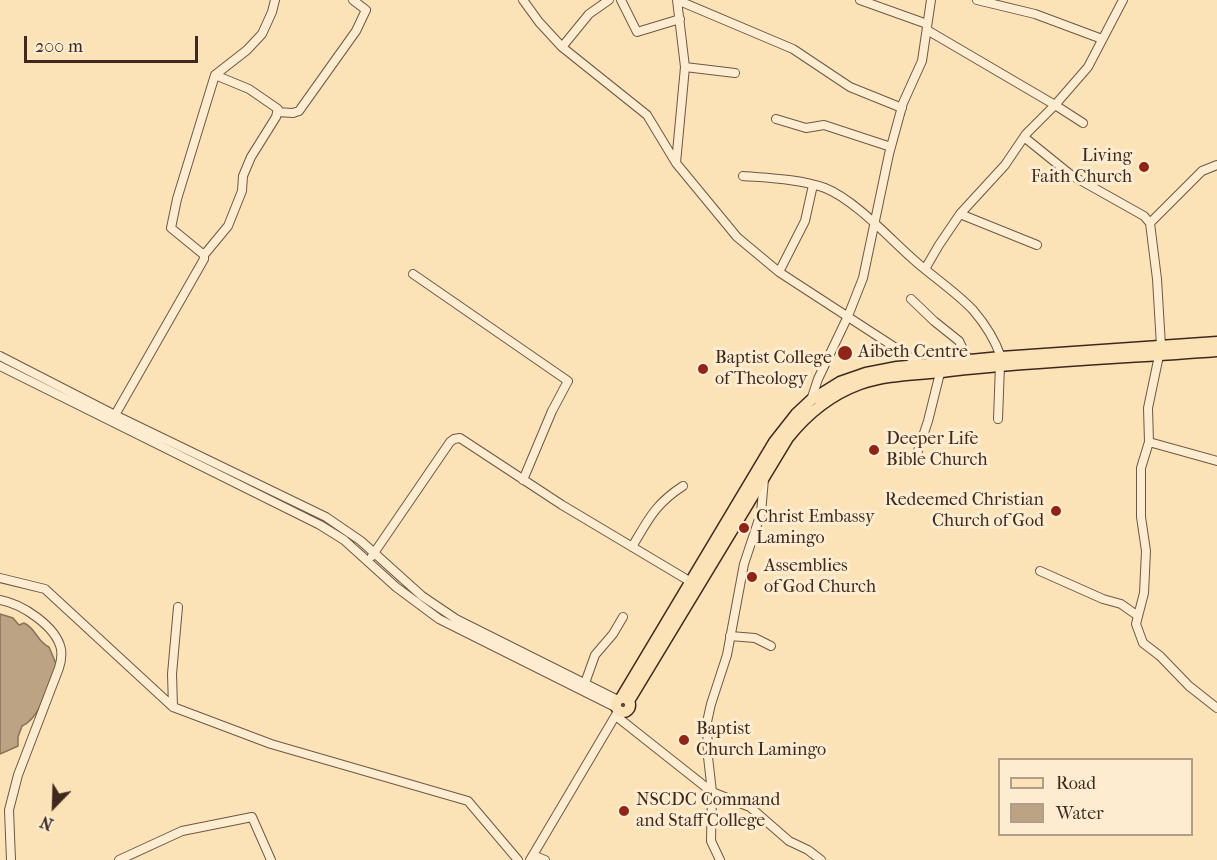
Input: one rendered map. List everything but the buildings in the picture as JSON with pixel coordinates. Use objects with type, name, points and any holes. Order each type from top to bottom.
[{"type":"main road","points":[[1160,351],[1217,342]]},
{"type":"main road","points":[[620,706],[795,429],[805,418],[834,396],[873,380],[905,374],[940,372],[1000,361],[1160,351],[1217,351]]},
{"type":"main road","points":[[620,706],[774,442],[796,414],[811,400],[854,376],[879,370],[923,365],[971,365]]},
{"type":"street","points":[[204,255],[171,228],[177,199],[215,75],[247,50],[262,34],[276,0]]},
{"type":"street","points":[[277,112],[299,111],[356,32],[366,10],[352,0]]},
{"type":"street","points":[[524,0],[539,22],[562,47],[647,115],[676,164],[737,237],[779,272],[923,365]]},
{"type":"street","points":[[562,47],[589,14],[609,0]]},
{"type":"street","points":[[621,0],[637,32],[680,19]]},
{"type":"street","points":[[676,164],[685,67],[677,0]]},
{"type":"street","points":[[677,0],[793,49],[850,87],[902,108]]},
{"type":"street","points":[[860,0],[927,27],[1083,123]]},
{"type":"street","points":[[811,400],[862,278],[891,147],[902,108],[922,61],[930,0]]},
{"type":"street","points":[[977,0],[1035,14],[1102,39]]},
{"type":"street","points":[[925,269],[960,214],[1005,165],[1024,137],[1088,67],[1123,0]]},
{"type":"street","points":[[685,67],[735,73]]},
{"type":"street","points":[[115,415],[204,259],[204,255],[228,226],[242,191],[243,176],[250,157],[276,117],[278,109],[249,89],[215,75]]},
{"type":"street","points":[[776,119],[806,128],[824,124],[891,147]]},
{"type":"street","points":[[1024,137],[1071,175],[1144,216],[1150,223],[1157,279],[1160,351],[1148,408],[1149,442],[1141,468],[1141,517],[1146,551],[1144,593],[1136,624],[1143,643],[1160,656],[1189,686],[1217,708]]},
{"type":"street","points":[[1150,223],[1202,171],[1217,165]]},
{"type":"street","points":[[743,176],[774,178],[813,185],[838,195],[875,224],[973,311],[995,340],[1000,361],[998,419]]},
{"type":"street","points":[[779,272],[805,221],[813,185]]},
{"type":"street","points":[[960,214],[1037,245]]},
{"type":"street","points":[[413,274],[568,381],[552,411],[523,480]]},
{"type":"street","points":[[911,299],[939,326],[959,341],[971,365]]},
{"type":"street","points":[[0,356],[326,518],[361,541],[422,596],[456,619],[585,683],[620,706],[712,792],[750,807],[789,841],[808,850],[821,860]]},
{"type":"street","points":[[0,366],[320,525],[344,540],[403,592],[439,619],[620,706]]},
{"type":"street","points":[[918,451],[940,372]]},
{"type":"street","points":[[369,562],[450,442],[460,438],[523,480],[691,582]]},
{"type":"street","points":[[1149,442],[1217,461]]},
{"type":"street","points":[[720,860],[711,840],[712,792],[707,722],[730,636],[744,564],[761,513],[764,479]]},
{"type":"street","points":[[632,547],[658,505],[683,486]]},
{"type":"street","points":[[1040,571],[1094,595],[1122,604],[1138,616]]},
{"type":"street","points":[[0,578],[45,590],[172,707],[271,744],[468,801],[518,860]]},
{"type":"street","points":[[0,600],[24,608],[41,620],[57,639],[61,650],[59,668],[18,775],[9,810],[11,860]]},
{"type":"street","points":[[172,707],[172,674],[178,607]]},
{"type":"street","points":[[585,683],[594,655],[613,634],[623,617]]},
{"type":"street","points":[[730,636],[755,638],[771,646]]},
{"type":"street","points":[[545,860],[532,857],[620,706]]},
{"type":"street","points":[[119,860],[183,831],[252,816],[271,860]]},
{"type":"water","points":[[0,614],[13,618],[19,625],[24,623],[28,625],[49,647],[57,666],[39,708],[34,716],[22,726],[18,746],[0,754]]},
{"type":"place","name":"Living Faith Church","points":[[1144,167]]},
{"type":"place","name":"Aibeth Centre","points":[[845,353]]},
{"type":"place","name":"Baptist College of Theology","points":[[703,369]]},
{"type":"place","name":"Deeper Life Bible Church","points":[[874,450]]},
{"type":"place","name":"Redeemed Christian Church of God","points":[[1056,511]]},
{"type":"place","name":"Christ Embassy Lamingo","points":[[744,528]]},
{"type":"place","name":"Assemblies of God Church","points":[[752,577]]},
{"type":"place","name":"Baptist Church Lamingo","points":[[684,740]]},
{"type":"place","name":"NSCDC Command and Staff College","points":[[624,811]]}]
